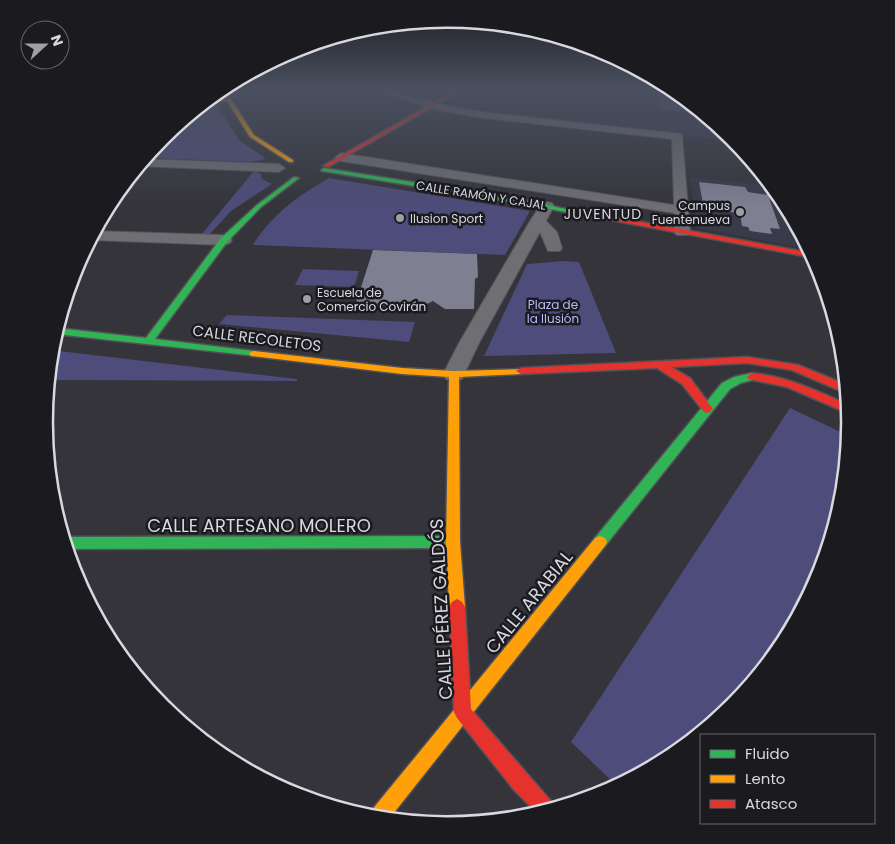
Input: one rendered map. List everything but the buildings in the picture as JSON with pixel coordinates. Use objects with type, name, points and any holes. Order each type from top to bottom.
[{"type":"main road","points":[[248,129],[252,136],[291,161]]},
{"type":"main road","points":[[149,341],[224,240],[259,206],[296,178],[319,170],[391,129]]},
{"type":"main road","points":[[296,178],[281,174],[278,171],[279,168],[291,161],[305,159]]},
{"type":"main road","name":"CALLE RAMÓN Y CAJAL","points":[[319,170],[547,206],[804,255]]},
{"type":"main road","name":"CALLE RECOLETOS","points":[[64,332],[402,371],[454,374]]},
{"type":"main road","points":[[454,374],[748,360],[794,367],[840,387]]},
{"type":"main road","points":[[658,364],[686,381],[708,409]]},
{"type":"main road","name":"CALLE PÉREZ GALDÓS","points":[[454,374],[453,542],[463,712],[521,783],[542,805]]},
{"type":"main road","name":"CALLE ARABIAL","points":[[384,811],[726,386],[740,379],[764,378],[784,382],[841,406]]},
{"type":"main road","name":"CALLE ARTESANO MOLERO","points":[[72,543],[453,542]]},
{"type":"street","points":[[613,129],[678,136],[682,232]]},
{"type":"street","name":"CALLE RAMÓN Y CAJAL","points":[[341,157],[681,210]]},
{"type":"street","points":[[149,164],[279,168]]},
{"type":"street","points":[[599,216],[602,197]]},
{"type":"street","points":[[454,374],[460,358],[547,206]]},
{"type":"street","points":[[525,243],[554,248],[549,232],[537,221]]},
{"type":"street","points":[[100,236],[224,240]]},
{"type":"shaded area","points":[[619,129],[712,129],[723,140]]},
{"type":"shaded area","name":"Campus Fuentenueva","points":[[690,177],[762,185],[789,225],[797,247],[697,228]]},
{"type":"green space","points":[[184,129],[232,129],[239,140],[265,159],[252,162],[155,158]]},
{"type":"green space","points":[[254,171],[261,174],[262,179],[272,184],[231,211],[209,235],[201,235]]},
{"type":"green space","name":"Ilusion Sport","points":[[329,178],[530,211],[505,255],[253,245],[268,224],[286,207],[307,191]]},
{"type":"green space","name":"Plaza de la Ilusión","points":[[564,261],[579,262],[616,353],[484,356],[527,264]]},
{"type":"green space","points":[[303,269],[359,271],[354,287],[295,285]]},
{"type":"green space","points":[[227,315],[415,322],[409,342],[219,324]]},
{"type":"green space","points":[[60,351],[297,379],[297,381],[55,380]]},
{"type":"green space","points":[[790,408],[842,432],[839,473],[829,524],[812,573],[776,641],[744,682],[708,719],[688,735],[645,764],[611,780],[571,742]]},
{"type":"traffic: fast","points":[[324,170],[519,201],[591,215]]},
{"type":"traffic: fast","points":[[149,341],[224,240],[259,206],[296,178]]},
{"type":"traffic: fast","points":[[64,332],[254,354]]},
{"type":"traffic: fast","points":[[600,542],[726,386],[738,380],[752,377]]},
{"type":"traffic: fast","points":[[72,543],[453,542]]},
{"type":"traffic: slow","points":[[248,129],[252,136],[291,161]]},
{"type":"traffic: slow","points":[[254,354],[402,371],[454,374],[521,371]]},
{"type":"traffic: slow","points":[[454,374],[453,542],[457,607]]},
{"type":"traffic: slow","points":[[384,811],[600,542]]},
{"type":"traffic: jam","points":[[326,166],[391,129]]},
{"type":"traffic: jam","points":[[591,215],[804,254]]},
{"type":"traffic: jam","points":[[521,371],[747,360],[794,367],[840,387]]},
{"type":"traffic: jam","points":[[658,364],[686,381],[708,409]]},
{"type":"traffic: jam","points":[[752,377],[790,384],[841,406]]},
{"type":"traffic: jam","points":[[457,607],[463,712],[521,783],[542,805]]},
{"type":"place","name":"Campus Fuentenueva","points":[[740,212]]},
{"type":"place","name":"Ilusion Sport","points":[[400,218]]},
{"type":"place","name":"Escuela de Comercio Covirán","points":[[307,299]]},
{"type":"district","name":"JUVENTUD","points":[[603,214]]}]
